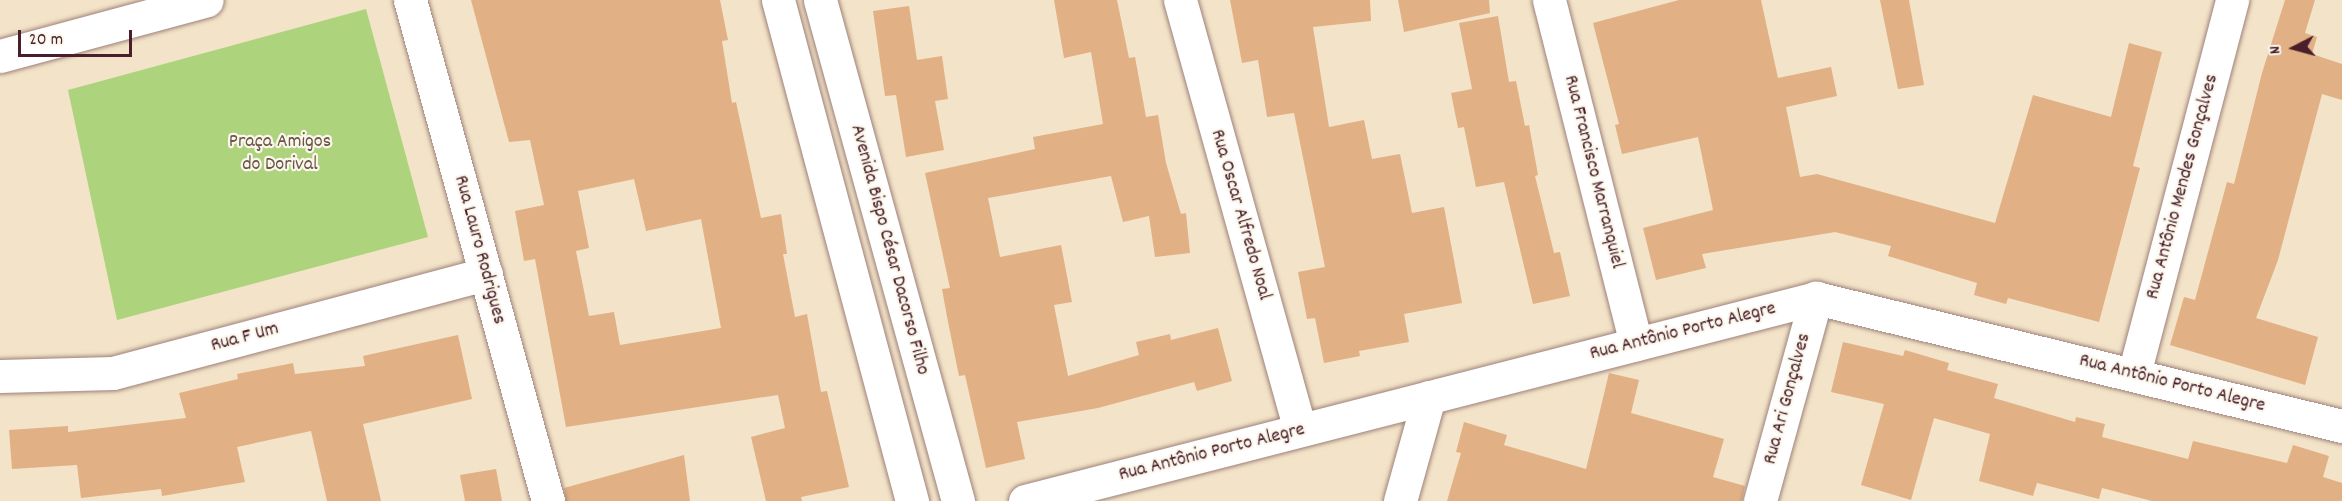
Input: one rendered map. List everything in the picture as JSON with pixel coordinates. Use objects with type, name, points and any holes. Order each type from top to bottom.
[{"type":"street","points":[[0,56],[207,0]]},
{"type":"street","name":"Rua Lauro Rodrigues","points":[[410,0],[548,501]]},
{"type":"street","points":[[780,0],[912,501]]},
{"type":"street","name":"Avenida Bispo César Dacorso Filho","points":[[820,0],[958,501]]},
{"type":"street","name":"Rua Oscar Alfredo Noal","points":[[1180,0],[1300,430]]},
{"type":"street","name":"Rua Francisco Marranquiel","points":[[1549,0],[1636,344]]},
{"type":"street","name":"Rua Antônio Mendes Gonçalves","points":[[2134,374],[2232,0]]},
{"type":"street","name":"Rua F Um","points":[[0,376],[113,372],[486,274]]},
{"type":"street","name":"Rua Antônio Porto Alegre","points":[[1025,501],[1816,298],[2342,426]]},
{"type":"street","name":"Rua Ari Gonçalves","points":[[1760,501],[1816,298]]},
{"type":"street","points":[[1400,501],[1429,397]]},
{"type":"green space","name":"Praça Amigos do Dorival","points":[[366,9],[428,237],[117,320],[68,90]]},
{"type":"building","points":[[471,0],[720,0],[728,40],[722,41],[732,103],[736,102],[761,218],[781,214],[787,254],[783,254],[795,317],[807,314],[821,392],[827,391],[849,487],[801,497],[802,501],[766,501],[751,437],[785,428],[778,395],[566,427],[535,259],[524,261],[515,211],[544,205],[530,140],[509,142]],"holes":[[[634,179],[646,231],[701,219],[721,328],[620,345],[614,312],[589,316],[576,251],[589,248],[578,191]]]},
{"type":"building","points":[[1054,0],[1117,0],[1129,58],[1135,57],[1146,117],[1158,115],[1166,163],[1181,214],[1186,213],[1190,253],[1155,257],[1149,216],[1123,222],[1111,176],[988,198],[1000,257],[1061,245],[1072,302],[1054,305],[1068,376],[1139,355],[1136,342],[1170,334],[1171,340],[1218,328],[1232,381],[1197,391],[1194,382],[1098,408],[1017,422],[1025,459],[986,468],[965,375],[959,376],[942,289],[950,288],[925,173],[1035,149],[1033,137],[1103,124],[1091,52],[1064,58]]},
{"type":"building","points":[[1230,0],[1370,0],[1371,21],[1313,27],[1329,127],[1364,120],[1372,159],[1400,154],[1412,213],[1444,207],[1462,303],[1404,314],[1409,342],[1359,351],[1360,356],[1324,363],[1315,318],[1307,319],[1298,272],[1325,267],[1294,113],[1267,117],[1258,60],[1242,63]]},
{"type":"building","points":[[1398,0],[1489,0],[1490,13],[1404,32]]},
{"type":"building","points":[[1679,0],[1761,0],[1778,78],[1831,67],[1837,96],[1786,107],[1800,177],[1817,174],[1995,223],[2033,95],[2111,117],[2129,43],[2162,52],[2133,166],[2140,168],[2099,322],[2008,298],[2006,304],[1974,295],[1977,283],[1888,256],[1891,246],[1835,232],[1702,254],[1706,268],[1656,280],[1643,228],[1713,210],[1698,137],[1622,154],[1615,125],[1619,124],[1593,23]]},
{"type":"building","points":[[1880,0],[1909,0],[1924,85],[1898,89]]},
{"type":"building","points":[[2285,0],[2315,0],[2305,33],[2317,37],[2312,54],[2342,64],[2342,100],[2322,94],[2278,260],[2256,318],[2318,337],[2305,385],[2170,345],[2184,297],[2195,300],[2227,182],[2234,184],[2262,73]]},
{"type":"building","points":[[909,6],[917,60],[942,56],[948,99],[935,101],[944,150],[906,157],[896,95],[885,96],[873,11]]},
{"type":"building","points":[[1498,16],[1509,82],[1516,81],[1525,126],[1529,125],[1538,175],[1535,176],[1554,253],[1560,252],[1570,296],[1533,304],[1504,182],[1476,187],[1464,127],[1458,128],[1451,93],[1472,89],[1459,23]]},
{"type":"building","points":[[458,335],[472,399],[363,424],[381,501],[327,501],[311,431],[237,447],[245,482],[162,496],[161,489],[81,498],[77,465],[12,469],[9,430],[68,426],[68,432],[186,418],[179,393],[238,379],[237,374],[293,363],[295,374],[365,366],[363,356]]},
{"type":"building","points":[[1843,342],[1903,356],[1905,350],[1949,363],[1947,370],[1998,384],[1994,398],[2075,422],[2076,417],[2105,424],[2102,437],[2188,459],[2193,441],[2287,463],[2293,445],[2329,456],[2323,477],[2342,483],[2342,501],[2152,501],[2102,488],[2099,499],[2037,483],[2033,496],[1979,481],[1990,434],[1934,418],[1911,500],[1861,485],[1884,404],[1831,392]]},
{"type":"building","points":[[1609,373],[1639,380],[1631,413],[1724,439],[1713,477],[1745,486],[1742,501],[1447,501],[1461,453],[1456,452],[1464,422],[1507,435],[1504,445],[1586,469]]},
{"type":"building","points":[[684,455],[690,501],[566,501],[564,488]]},
{"type":"building","points":[[496,469],[502,501],[465,501],[460,475]]}]
